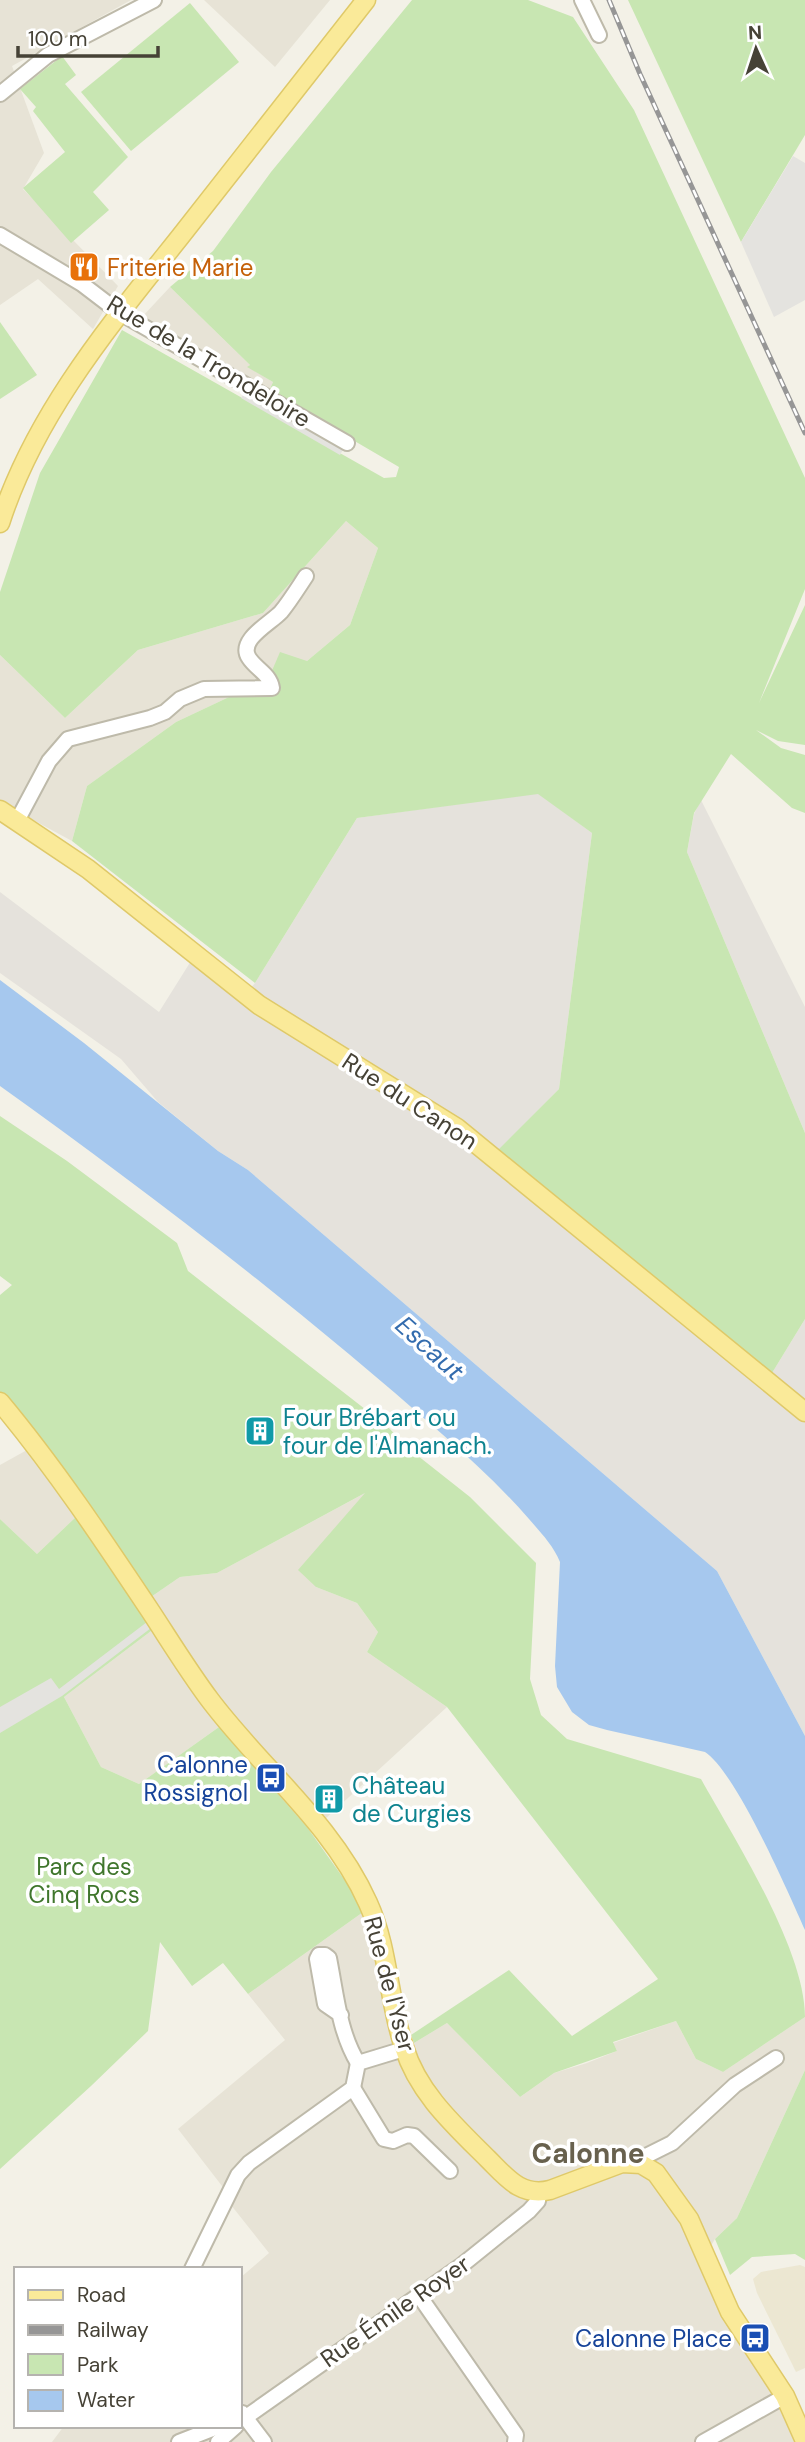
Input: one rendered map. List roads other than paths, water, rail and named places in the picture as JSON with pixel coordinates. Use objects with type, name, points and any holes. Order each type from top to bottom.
[{"type":"main road","points":[[0,523],[25,462],[77,372],[120,313],[366,0]]},
{"type":"main road","name":"Rue du Canon","points":[[0,810],[88,869],[260,1005],[457,1128],[805,1412]]},
{"type":"main road","name":"Rue de l'Yser","points":[[0,1402],[63,1484],[209,1699],[313,1818],[349,1866],[370,1906],[378,1929],[404,2049],[423,2087],[441,2111],[511,2182],[528,2192],[539,2193]]},
{"type":"main road","points":[[539,2193],[613,2165],[641,2164],[656,2172],[689,2219],[730,2312],[785,2396],[805,2441]]},
{"type":"street","points":[[0,94],[48,55],[154,0]]},
{"type":"street","points":[[582,0],[599,35]]},
{"type":"street","name":"Rue de la Trondeloire","points":[[0,235],[82,284],[120,313],[347,443]]},
{"type":"street","points":[[17,821],[49,761],[68,739],[150,718],[164,712],[180,699],[204,689],[272,688],[272,682],[248,658],[249,641],[280,613],[306,576]]},
{"type":"street","points":[[341,2015],[347,2045],[358,2063],[353,2088],[384,2139],[393,2141],[407,2135],[414,2136],[450,2171]]},
{"type":"street","points":[[358,2063],[404,2049]]},
{"type":"street","points":[[641,2164],[644,2157],[672,2143],[736,2085],[776,2058]]},
{"type":"street","points":[[193,2267],[239,2175],[249,2163],[353,2088]]},
{"type":"street","name":"Rue Émile Royer","points":[[242,2418],[463,2265],[529,2211],[538,2201],[539,2193]]},
{"type":"street","points":[[418,2294],[516,2435],[515,2442]]},
{"type":"street","points":[[703,2442],[785,2396]]},
{"type":"street","points":[[242,2421],[264,2442]]},
{"type":"street","points":[[179,2442],[215,2428]]},
{"type":"street","name":"Rue Émile Royer","points":[[218,2442],[231,2428]]},
{"type":"water","name":"Escaut","points":[[0,980],[84,1043],[218,1151],[248,1170],[717,1571],[805,1736],[805,1930],[746,1807],[718,1764],[705,1752],[589,1725],[572,1712],[557,1687],[555,1666],[560,1562],[546,1539],[508,1496],[442,1434],[281,1298],[170,1211],[0,1086]]},
{"type":"railway","points":[[609,0],[640,74],[805,433]]},
{"type":"place","name":"Friterie Marie","points":[[84,267]]},
{"type":"place","name":"Four Brébart ou four de l'Almanach.","points":[[260,1431]]},
{"type":"place","name":"Calonne Rossignol","points":[[271,1778]]},
{"type":"place","name":"Château de Curgies","points":[[329,1799]]},
{"type":"place","name":"Calonne Place","points":[[755,2338]]},
{"type":"district","name":"Calonne","points":[[588,2153]]},
{"type":"park label","name":"Parc des Cinq Rocs","points":[[84,1880]]}]
